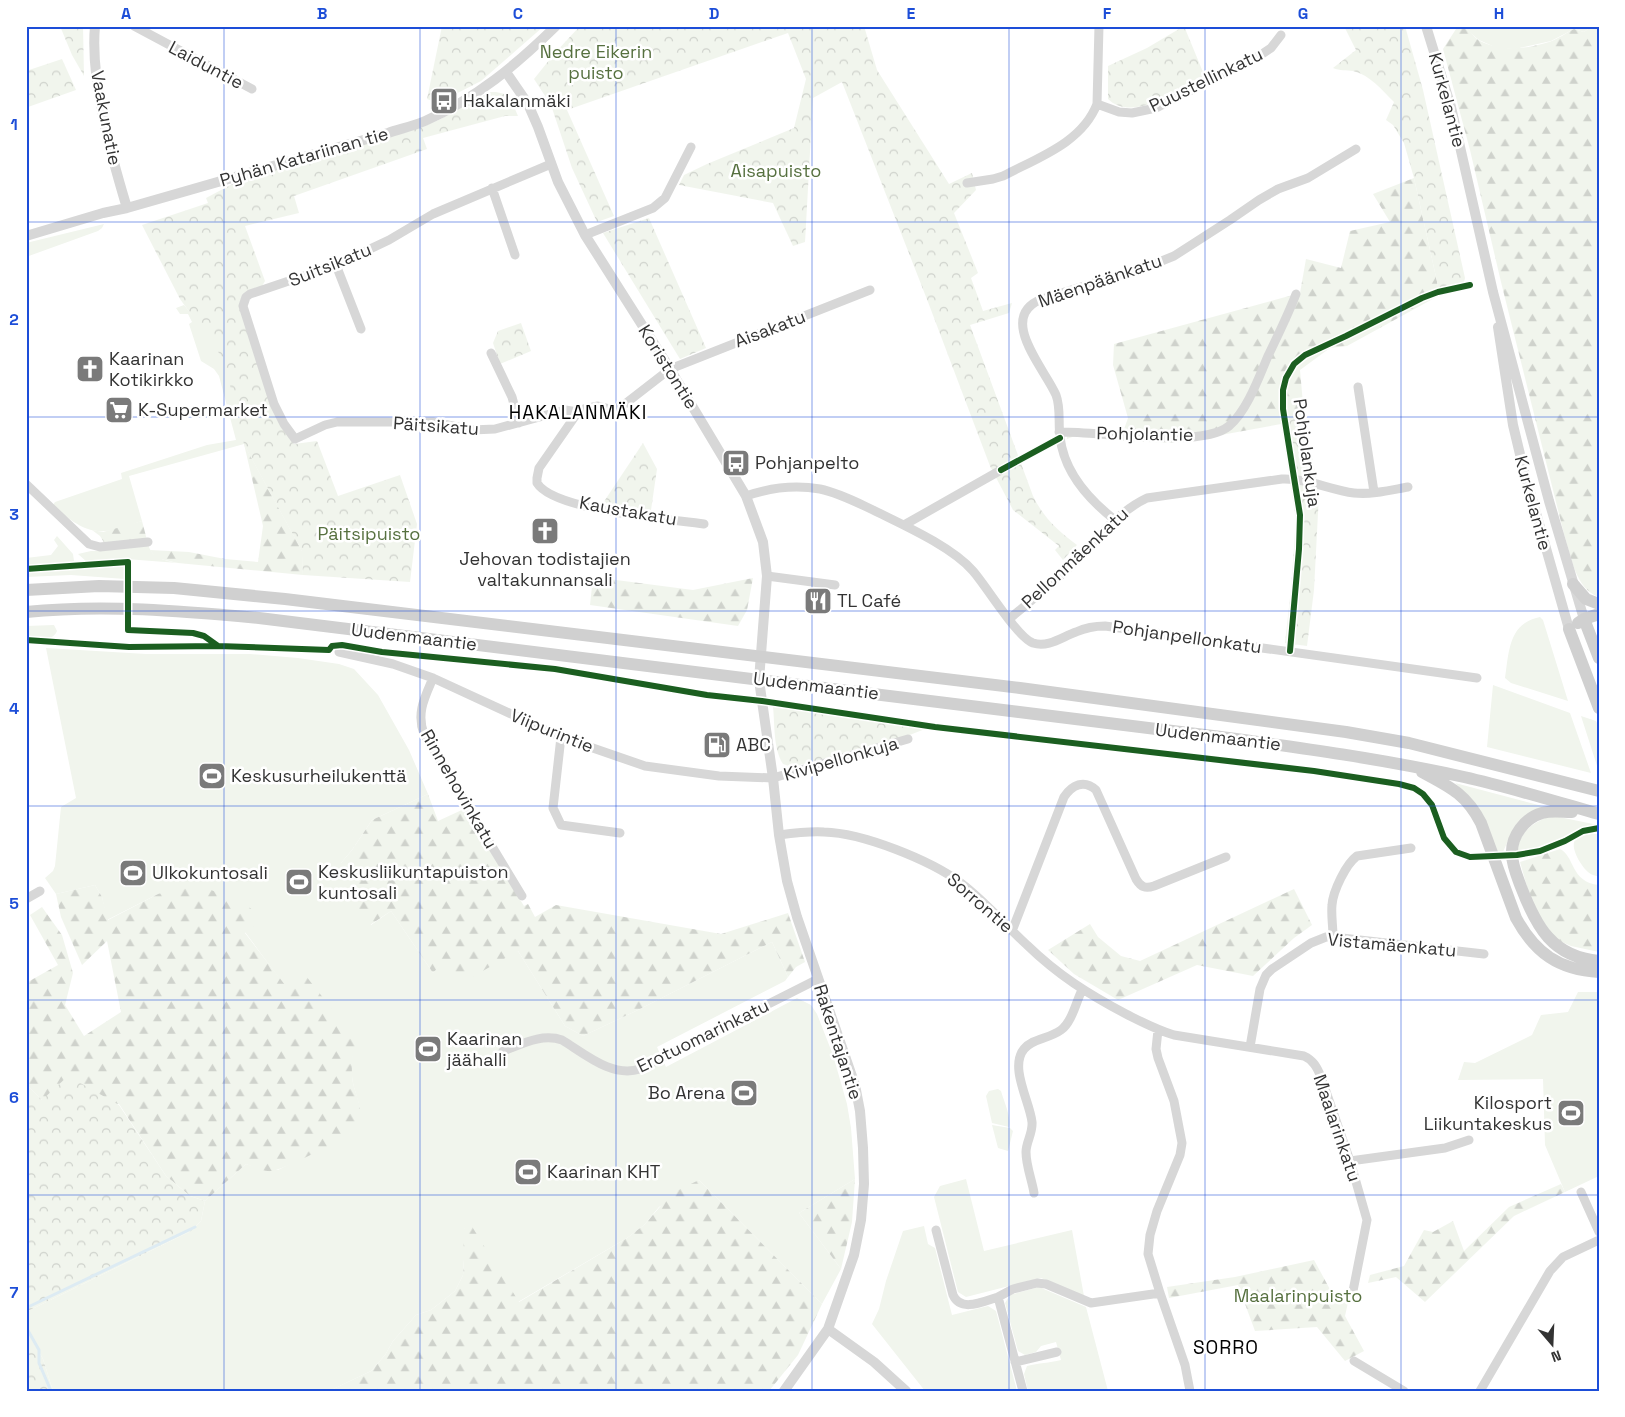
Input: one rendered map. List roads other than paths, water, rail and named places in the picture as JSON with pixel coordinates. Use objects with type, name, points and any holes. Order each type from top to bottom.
[{"type":"main road","points":[[1573,584],[1586,599],[1599,604]]},
{"type":"main road","name":"Uudenmaantie","points":[[26,590],[99,586],[174,588],[285,599],[1029,690],[1346,732],[1408,743],[1599,791]]},
{"type":"main road","name":"Uudenmaantie","points":[[26,612],[104,608],[171,610],[259,618],[1220,736],[1322,750],[1465,777],[1597,814]]},
{"type":"main road","points":[[1569,629],[1590,624],[1599,614]]},
{"type":"main road","name":"Kurkelantie","points":[[1590,624],[1599,658]]},
{"type":"main road","name":"Kurkelantie","points":[[1569,629],[1599,708]]},
{"type":"main road","points":[[1408,766],[1455,791],[1466,799],[1474,810],[1481,823],[1516,918],[1524,933],[1534,944],[1546,956],[1558,963],[1572,969],[1599,972]]},
{"type":"main road","points":[[1597,814],[1551,812],[1541,813],[1532,817],[1519,829],[1512,852],[1513,865],[1531,914],[1545,934],[1562,950],[1570,954],[1599,961]]},
{"type":"street","name":"Vaakunatie","points":[[95,26],[98,88],[108,138],[127,208]]},
{"type":"street","name":"Laiduntie","points":[[134,26],[252,89]]},
{"type":"street","name":"Pyhän Katariinan tie","points":[[26,236],[423,122],[478,92],[506,72],[556,26]]},
{"type":"street","points":[[967,183],[1003,176],[1055,149],[1069,140],[1086,124],[1097,104],[1099,26]]},
{"type":"street","name":"Kurkelantie","points":[[1426,26],[1451,107],[1493,292],[1573,584],[1590,624]]},
{"type":"street","name":"Puustellinkatu","points":[[1097,104],[1119,112],[1156,108],[1262,54],[1271,48],[1281,35]]},
{"type":"street","name":"Koristontie","points":[[506,72],[528,104],[558,182],[585,235],[670,369],[746,496],[763,542],[767,576],[760,657],[760,680]]},
{"type":"street","points":[[585,235],[660,204],[665,198],[691,147]]},
{"type":"street","name":"Mäenpäänkatu","points":[[1115,520],[1099,508],[1082,490],[1064,455],[1059,432],[1057,398],[1029,348],[1025,336],[1023,325],[1027,308],[1032,302],[1149,266],[1174,256],[1259,200],[1278,189],[1308,178],[1356,149]]},
{"type":"street","name":"Suitsikatu","points":[[295,439],[278,414],[271,396],[244,310],[246,297],[255,292],[336,265],[389,240],[433,214],[551,164]]},
{"type":"street","points":[[492,188],[515,255]]},
{"type":"street","points":[[336,265],[361,329]]},
{"type":"street","name":"Aisakatu","points":[[670,369],[870,290]]},
{"type":"street","name":"Kurkelantie","points":[[1493,292],[1504,370],[1522,463],[1536,519],[1569,629]]},
{"type":"street","name":"Pohjolantie","points":[[1059,432],[1179,438],[1207,435],[1228,426],[1253,392],[1296,294]]},
{"type":"street","points":[[491,353],[512,397],[519,423]]},
{"type":"street","points":[[578,412],[598,406],[610,409],[621,407],[670,369]]},
{"type":"street","points":[[1358,387],[1374,492]]},
{"type":"street","name":"Päitsikatu","points":[[295,439],[325,425],[347,421],[433,422],[463,429],[483,430],[495,429],[565,410],[578,412]]},
{"type":"street","name":"Kaustakatu","points":[[578,412],[539,468],[536,478],[540,487],[563,499],[597,509],[704,524]]},
{"type":"street","points":[[904,525],[1001,470]]},
{"type":"street","name":"Pellonmäenkatu","points":[[1009,619],[1071,566],[1115,520],[1134,504],[1147,498],[1295,478],[1352,492],[1374,492],[1408,487]]},
{"type":"street","points":[[26,484],[89,544],[100,547],[148,542]]},
{"type":"street","name":"Pohjanpellonkatu","points":[[746,496],[770,489],[806,488],[821,490],[852,500],[904,525],[964,562],[1025,638],[1038,644],[1054,642],[1085,629],[1105,626],[1477,678]]},
{"type":"street","points":[[767,576],[835,586]]},
{"type":"street","name":"Viipurintie","points":[[339,652],[394,664],[433,678],[561,737],[645,766],[719,776],[773,778]]},
{"type":"street","name":"Rinnehovinkatu","points":[[433,678],[420,713],[422,727],[522,896]]},
{"type":"street","name":"Rakentajantie","points":[[760,680],[779,835],[787,881],[818,979],[855,1085],[860,1111],[864,1156],[861,1220],[854,1255],[828,1329],[784,1391]]},
{"type":"street","points":[[561,737],[553,808],[562,825],[620,833]]},
{"type":"street","name":"Kivipellonkuja","points":[[773,778],[908,739]]},
{"type":"street","points":[[1012,931],[1064,798],[1069,790],[1076,785],[1084,783],[1091,785],[1096,790],[1136,879],[1143,887],[1154,886],[1226,857]]},
{"type":"street","name":"Sorrontie","points":[[779,835],[803,832],[852,835],[915,858],[946,873],[962,884],[1044,961],[1082,990],[1158,1030]]},
{"type":"street","points":[[1333,937],[1332,902],[1343,874],[1352,860],[1357,856],[1412,848]]},
{"type":"street","points":[[26,899],[40,891]]},
{"type":"street","name":"Vistamäenkatu","points":[[1250,1047],[1260,989],[1266,975],[1272,968],[1311,943],[1326,937],[1484,954]]},
{"type":"street","name":"Erotuomarinkatu","points":[[503,1051],[545,1037],[554,1037],[615,1071],[632,1072],[818,979]]},
{"type":"street","points":[[1034,1194],[1026,1152],[1032,1122],[1020,1076],[1019,1057],[1029,1044],[1055,1034],[1064,1027],[1082,990]]},
{"type":"street","points":[[1158,1030],[1156,1049],[1174,1101],[1182,1143],[1180,1155],[1157,1211],[1148,1242],[1148,1258],[1185,1365],[1190,1391]]},
{"type":"street","name":"Maalarinkatu","points":[[1158,1030],[1193,1039],[1304,1056],[1313,1062],[1321,1076],[1350,1162],[1367,1223],[1353,1291]]},
{"type":"street","points":[[1350,1162],[1445,1148],[1469,1140]]},
{"type":"street","points":[[1581,1192],[1599,1232]]},
{"type":"street","points":[[936,1230],[953,1295],[957,1302],[966,1305],[998,1297],[1013,1289],[1042,1283],[1092,1304],[1160,1293]]},
{"type":"street","points":[[1480,1391],[1550,1271],[1563,1257],[1599,1240]]},
{"type":"street","points":[[998,1297],[1023,1391]]},
{"type":"street","points":[[828,1329],[874,1362],[906,1391]]},
{"type":"street","points":[[1015,1362],[1057,1352]]},
{"type":"street","points":[[1354,1361],[1404,1391]]},
{"type":"waterway","points":[[26,1308],[195,1227]]},
{"type":"waterway","points":[[26,1327],[39,1350],[39,1363],[51,1391]]},
{"type":"place","name":"Hakalanmäki","points":[[444,101]]},
{"type":"place","name":"Kaarinan Kotikirkko","points":[[90,369]]},
{"type":"place","name":"K-Supermarket","points":[[119,410]]},
{"type":"place","name":"Pohjanpelto","points":[[736,463]]},
{"type":"place","name":"Jehovan todistajien valtakunnansali","points":[[545,531]]},
{"type":"place","name":"TL Café","points":[[818,601]]},
{"type":"place","name":"ABC","points":[[717,745]]},
{"type":"place","name":"Keskusurheilukenttä","points":[[212,776]]},
{"type":"place","name":"Ulkokuntosali","points":[[133,873]]},
{"type":"place","name":"Keskusliikuntapuiston kuntosali","points":[[299,882]]},
{"type":"place","name":"Kaarinan jäähalli","points":[[428,1049]]},
{"type":"place","name":"Bo Arena","points":[[744,1093]]},
{"type":"place","name":"Kilosport Liikuntakeskus","points":[[1571,1113]]},
{"type":"place","name":"Kaarinan KHT","points":[[528,1172]]},
{"type":"district","name":"HAKALANMÄKI","points":[[578,412]]},
{"type":"district","name":"SORRO","points":[[1226,1347]]},
{"type":"park label","name":"Nedre Eikerin puisto","points":[[596,62]]},
{"type":"park label","name":"Aisapuisto","points":[[776,171]]},
{"type":"park label","name":"Päitsipuisto","points":[[369,534]]},
{"type":"park label","name":"Maalarinpuisto","points":[[1298,1296]]}]
